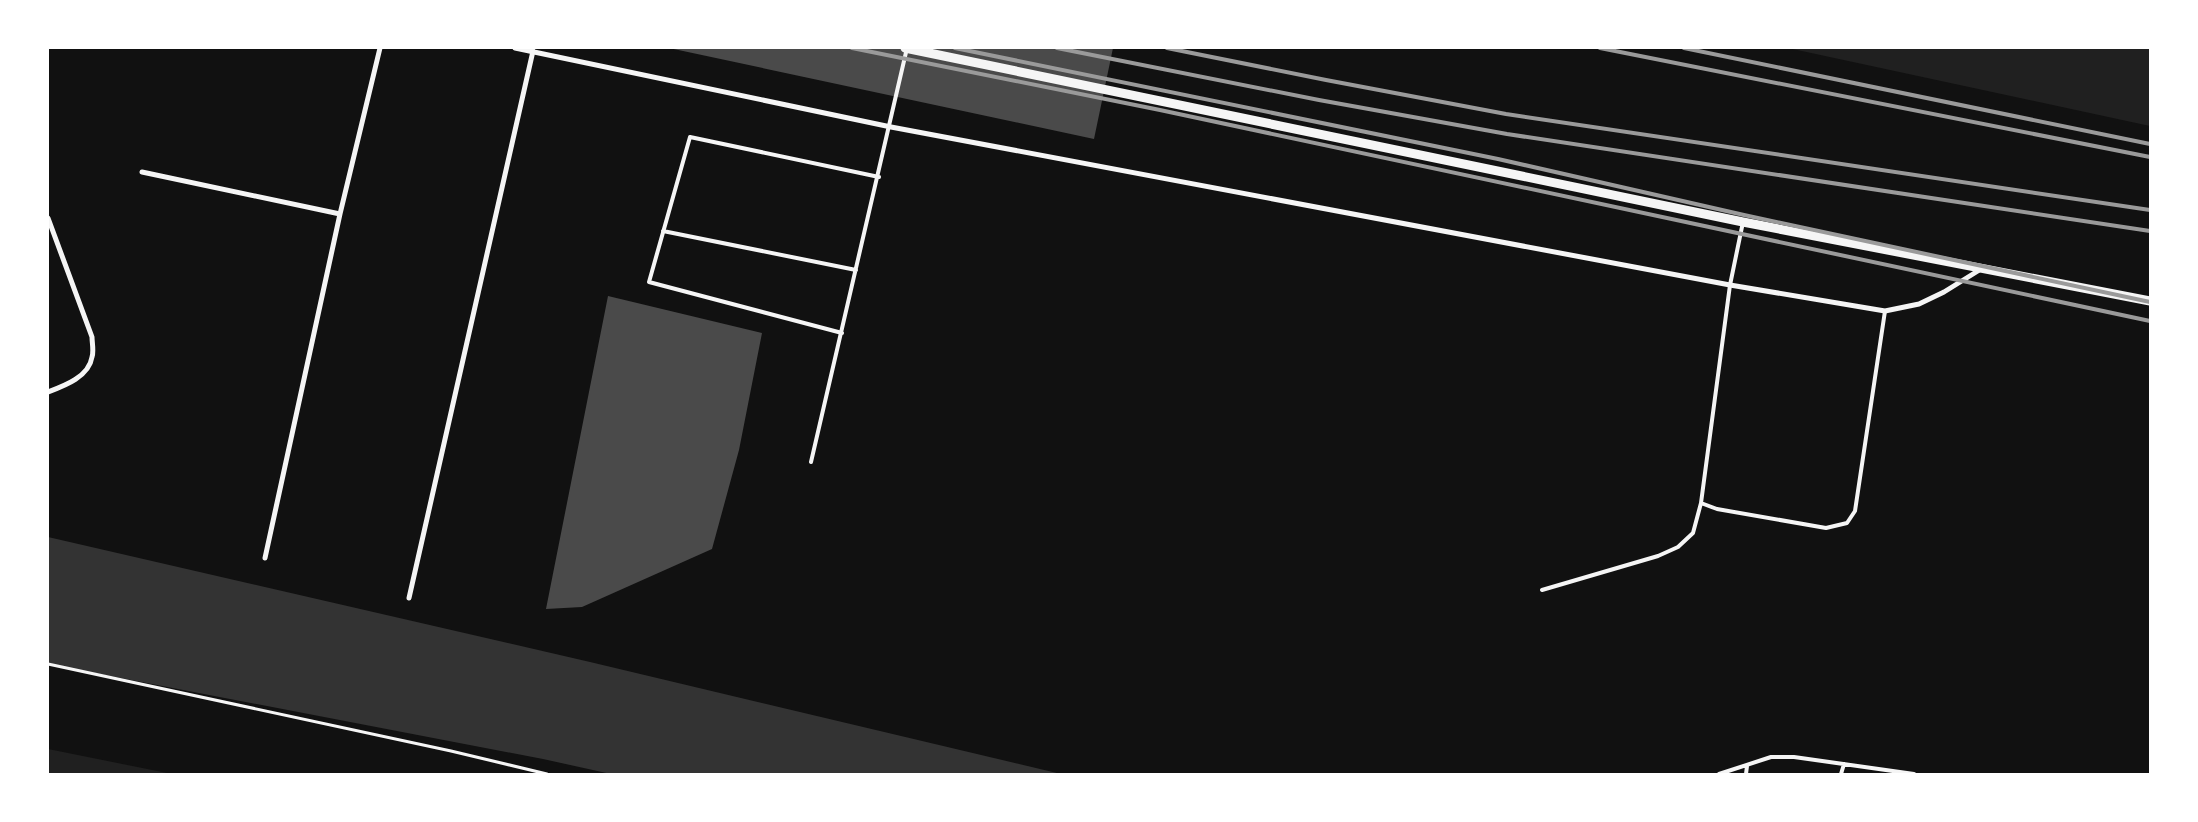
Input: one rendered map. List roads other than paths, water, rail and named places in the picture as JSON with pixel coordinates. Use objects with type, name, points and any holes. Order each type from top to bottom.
[{"type":"street","points":[[265,558],[340,214],[380,48]]},
{"type":"street","points":[[515,48],[891,127],[1730,285],[1885,311],[1919,304],[1944,292],[1982,268]]},
{"type":"street","points":[[906,48],[1742,222],[2150,301]]},
{"type":"street","points":[[409,598],[533,51]]},
{"type":"street","points":[[142,172],[340,214]]},
{"type":"street","points":[[48,218],[92,337],[92,357],[86,371],[63,387],[48,392]]},
{"type":"lane","points":[[811,462],[891,127],[906,48]]},
{"type":"lane","points":[[842,333],[649,282],[690,137],[879,177]]},
{"type":"lane","points":[[1542,590],[1658,556],[1678,547],[1693,532],[1701,503],[1730,285],[1742,222]]},
{"type":"lane","points":[[663,231],[856,270]]},
{"type":"lane","points":[[1701,503],[1717,509],[1826,528],[1847,523],[1855,511],[1885,311]]},
{"type":"lane","points":[[1719,774],[1771,758],[1794,757],[1914,774]]},
{"type":"lane","points":[[1842,774],[1844,764]]},
{"type":"lane","points":[[1746,774],[1747,766]]},
{"type":"railway","points":[[852,48],[1160,110],[2150,321]]},
{"type":"railway","points":[[955,48],[1498,159],[1744,215],[2150,302]]},
{"type":"railway","points":[[1057,48],[1319,100],[1507,134],[2150,231]]},
{"type":"railway","points":[[1167,48],[1506,114],[2150,210]]},
{"type":"railway","points":[[1600,48],[2150,157]]},
{"type":"railway","points":[[1684,48],[2150,144]]}]
